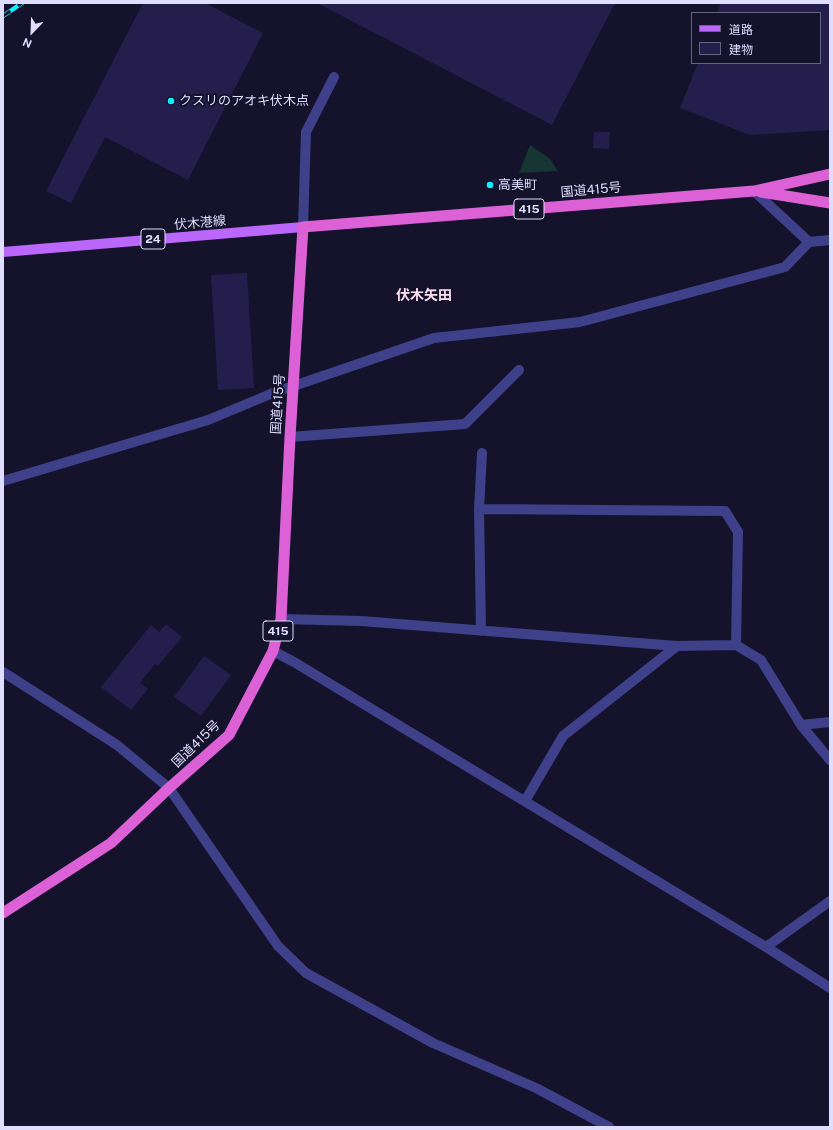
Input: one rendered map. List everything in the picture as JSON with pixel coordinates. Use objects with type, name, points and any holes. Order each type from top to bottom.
[{"type":"highway","name":"国道415号","points":[[4,910],[111,843],[169,788],[229,735],[273,651],[281,619],[290,437],[303,227],[754,192],[830,174]]},
{"type":"highway","name":"国道415号","points":[[754,192],[830,203]]},
{"type":"main road","name":"伏木港線","points":[[3,252],[303,227]]},
{"type":"street","points":[[303,227],[306,132],[334,77]]},
{"type":"street","points":[[754,192],[809,242]]},
{"type":"street","points":[[3,480],[208,420],[293,386],[434,338],[580,322],[785,267],[809,242],[830,240]]},
{"type":"street","points":[[290,437],[465,424],[519,370]]},
{"type":"street","points":[[481,631],[479,510],[482,453]]},
{"type":"street","points":[[479,510],[725,511],[738,532],[736,645]]},
{"type":"street","points":[[281,619],[361,621],[677,646],[736,645],[761,660],[801,725],[830,760]]},
{"type":"street","points":[[525,801],[563,736],[677,646]]},
{"type":"street","points":[[273,651],[294,662],[766,946],[830,988]]},
{"type":"street","points":[[3,672],[117,745],[169,788],[278,946],[306,973],[433,1043],[536,1088],[609,1127]]},
{"type":"street","points":[[801,725],[830,722]]},
{"type":"street","points":[[766,946],[830,901]]},
{"type":"green space","points":[[530,145],[550,159],[558,171],[519,173]]},
{"type":"building","points":[[143,3],[205,3],[263,33],[188,180],[105,137],[71,203],[46,191]]},
{"type":"building","points":[[317,3],[615,3],[552,125]]},
{"type":"building","points":[[721,3],[830,3],[830,130],[750,135],[680,108],[698,64],[821,64],[821,12],[717,12]]},
{"type":"building","points":[[594,132],[610,132],[609,149],[593,148]]},
{"type":"building","points":[[515,176],[516,182],[492,185],[491,180]]},
{"type":"building","points":[[247,273],[254,388],[218,390],[211,275]]},
{"type":"building","points":[[166,624],[182,637],[158,666],[155,664],[140,683],[148,689],[131,710],[101,687],[151,625],[159,632]]},
{"type":"building","points":[[204,656],[231,675],[201,716],[174,697]]},
{"type":"railway","points":[[3,16],[22,3]]},
{"type":"place","name":"クスリのアオキ伏木点","points":[[171,101]]},
{"type":"place","name":"高美町","points":[[490,185]]},
{"type":"district","name":"伏木矢田","points":[[424,296]]}]
